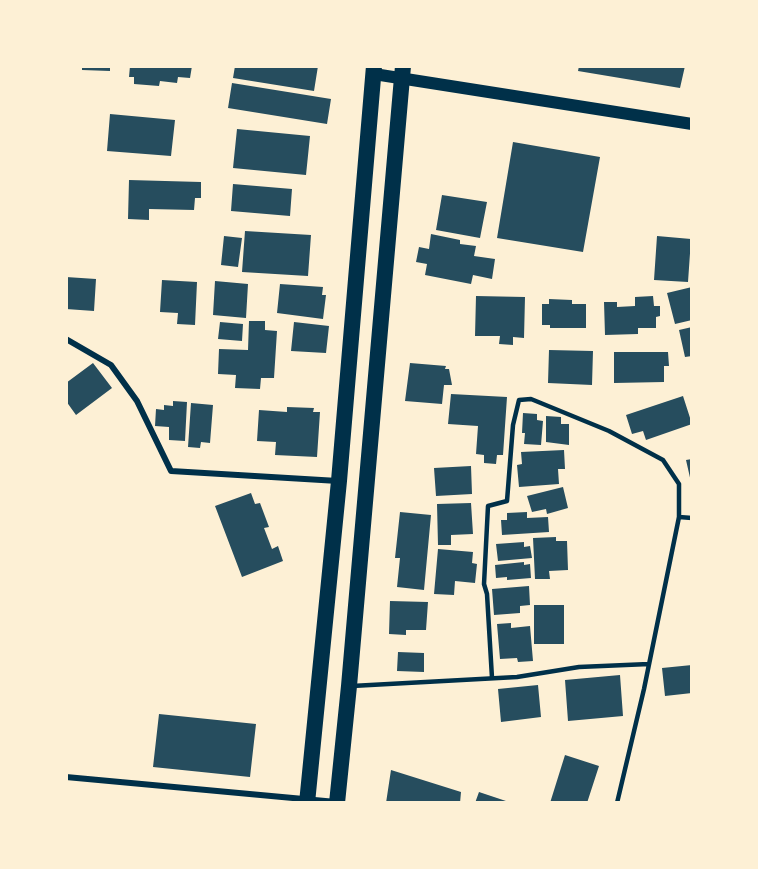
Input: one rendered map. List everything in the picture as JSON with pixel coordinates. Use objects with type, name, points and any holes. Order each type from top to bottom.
[{"type":"highway","points":[[307,801],[339,481],[374,70]]},
{"type":"highway","points":[[337,803],[402,73]]},
{"type":"main road","points":[[374,70],[692,124]]},
{"type":"street","points":[[66,339],[111,365],[136,401],[171,471],[339,481]]},
{"type":"street","points":[[66,777],[337,803]]},
{"type":"lane","points":[[492,678],[487,594],[484,584],[488,506],[507,501],[513,425],[519,400],[531,399],[609,431],[663,460],[679,484],[679,517],[649,664],[617,803]]},
{"type":"lane","points":[[679,517],[692,518]]},
{"type":"lane","points":[[349,686],[517,677],[579,667],[649,664]]},
{"type":"building","points":[[82,66],[110,66],[110,71],[82,70]]},
{"type":"building","points":[[130,66],[192,66],[190,78],[178,77],[177,83],[160,81],[159,86],[134,84],[134,77],[129,77]]},
{"type":"building","points":[[235,66],[318,66],[314,91],[233,78]]},
{"type":"building","points":[[579,66],[685,66],[680,88],[578,71]]},
{"type":"building","points":[[232,83],[331,99],[327,124],[228,108]]},
{"type":"building","points":[[110,114],[175,120],[171,156],[107,151]]},
{"type":"building","points":[[237,129],[310,136],[306,175],[233,168]]},
{"type":"building","points":[[513,142],[600,157],[583,252],[497,238]]},
{"type":"building","points":[[129,180],[201,182],[201,198],[195,198],[194,210],[149,209],[149,220],[128,219]]},
{"type":"building","points":[[233,184],[292,189],[290,216],[231,211]]},
{"type":"building","points":[[442,195],[487,202],[480,238],[436,230]]},
{"type":"building","points":[[245,231],[311,235],[308,276],[242,272]]},
{"type":"building","points":[[431,234],[460,240],[460,244],[476,246],[474,256],[495,259],[492,279],[473,275],[471,284],[425,275],[427,264],[416,262],[419,247],[429,249]]},
{"type":"building","points":[[224,236],[242,238],[238,267],[221,265]]},
{"type":"building","points":[[657,236],[691,239],[688,282],[654,280]]},
{"type":"building","points":[[66,277],[96,279],[94,311],[66,309]]},
{"type":"building","points":[[162,280],[197,282],[195,325],[177,324],[178,313],[160,312]]},
{"type":"building","points":[[215,281],[248,284],[246,318],[213,315]]},
{"type":"building","points":[[280,284],[323,287],[322,295],[326,295],[323,319],[277,313]]},
{"type":"building","points":[[692,287],[692,320],[675,324],[667,293]]},
{"type":"building","points":[[476,296],[525,297],[524,338],[513,337],[513,345],[499,344],[500,336],[475,336]]},
{"type":"building","points":[[653,296],[654,306],[660,306],[660,316],[656,317],[656,328],[638,328],[638,334],[605,335],[604,302],[617,302],[617,307],[635,306],[635,297]]},
{"type":"building","points":[[549,299],[572,300],[572,304],[586,304],[586,328],[550,328],[550,325],[542,325],[542,304],[549,304]]},
{"type":"building","points":[[249,321],[265,321],[265,330],[277,331],[274,378],[261,378],[260,389],[235,388],[236,375],[218,374],[219,349],[248,350]]},
{"type":"building","points":[[220,322],[243,324],[242,341],[218,339]]},
{"type":"building","points":[[294,322],[329,326],[326,353],[291,351]]},
{"type":"building","points":[[692,327],[692,356],[685,357],[679,330]]},
{"type":"building","points":[[549,350],[593,351],[592,385],[548,383]]},
{"type":"building","points":[[614,352],[668,352],[669,366],[664,366],[664,382],[614,383]]},
{"type":"building","points":[[93,363],[112,388],[76,415],[66,401],[66,383]]},
{"type":"building","points":[[410,363],[446,366],[445,369],[449,369],[452,385],[444,385],[442,404],[405,401]]},
{"type":"building","points":[[451,394],[507,397],[503,455],[497,455],[496,464],[484,463],[484,455],[476,454],[478,426],[448,424]]},
{"type":"building","points":[[683,396],[692,424],[646,440],[643,431],[632,434],[626,415]]},
{"type":"building","points":[[173,401],[187,402],[185,441],[169,440],[169,427],[155,426],[156,409],[164,410],[164,405],[173,406]]},
{"type":"building","points":[[191,403],[213,405],[210,443],[201,442],[200,448],[188,447]]},
{"type":"building","points":[[287,407],[314,408],[313,412],[320,412],[317,457],[275,455],[276,442],[257,441],[259,410],[287,412]]},
{"type":"building","points":[[523,413],[537,414],[537,420],[543,421],[541,445],[524,444]]},
{"type":"building","points":[[546,416],[561,417],[561,424],[569,424],[569,445],[546,442]]},
{"type":"building","points":[[564,450],[565,469],[558,469],[559,484],[519,487],[517,465],[522,464],[521,452]]},
{"type":"building","points":[[692,459],[692,482],[691,482],[686,460]]},
{"type":"building","points":[[471,466],[472,494],[436,496],[434,468]]},
{"type":"building","points":[[563,487],[568,508],[547,514],[546,509],[532,512],[527,496]]},
{"type":"building","points":[[251,493],[255,504],[260,503],[269,527],[264,528],[272,549],[278,546],[283,561],[242,577],[215,506]]},
{"type":"building","points":[[471,503],[473,534],[451,535],[451,545],[438,545],[437,504]]},
{"type":"building","points":[[400,512],[431,515],[424,590],[397,587],[400,558],[395,558]]},
{"type":"building","points":[[527,512],[527,518],[548,517],[549,532],[502,535],[501,520],[507,520],[507,513]]},
{"type":"building","points":[[556,537],[556,541],[567,541],[568,570],[549,571],[550,579],[535,579],[533,538]]},
{"type":"building","points":[[524,542],[524,547],[530,546],[532,558],[498,561],[496,544]]},
{"type":"building","points":[[438,549],[473,552],[472,563],[477,564],[475,583],[455,581],[454,595],[434,594]]},
{"type":"building","points":[[524,562],[524,565],[530,564],[531,578],[507,580],[507,577],[496,578],[495,565]]},
{"type":"building","points":[[529,586],[530,605],[520,606],[520,613],[494,615],[492,589]]},
{"type":"building","points":[[390,601],[428,602],[426,630],[406,630],[406,635],[389,634]]},
{"type":"building","points":[[534,605],[564,605],[564,644],[534,644]]},
{"type":"building","points":[[511,623],[511,628],[530,626],[533,661],[518,662],[517,658],[500,659],[497,624]]},
{"type":"building","points":[[398,652],[424,653],[424,672],[397,671]]},
{"type":"building","points":[[692,665],[692,693],[665,696],[662,668]]},
{"type":"building","points":[[620,675],[623,716],[568,721],[565,680]]},
{"type":"building","points":[[538,685],[541,717],[501,722],[498,689]]},
{"type":"building","points":[[159,714],[256,724],[250,777],[153,767]]},
{"type":"building","points":[[565,755],[599,766],[587,803],[550,803]]},
{"type":"building","points":[[391,770],[461,792],[460,803],[386,803]]},
{"type":"building","points":[[479,792],[512,803],[475,803]]}]
